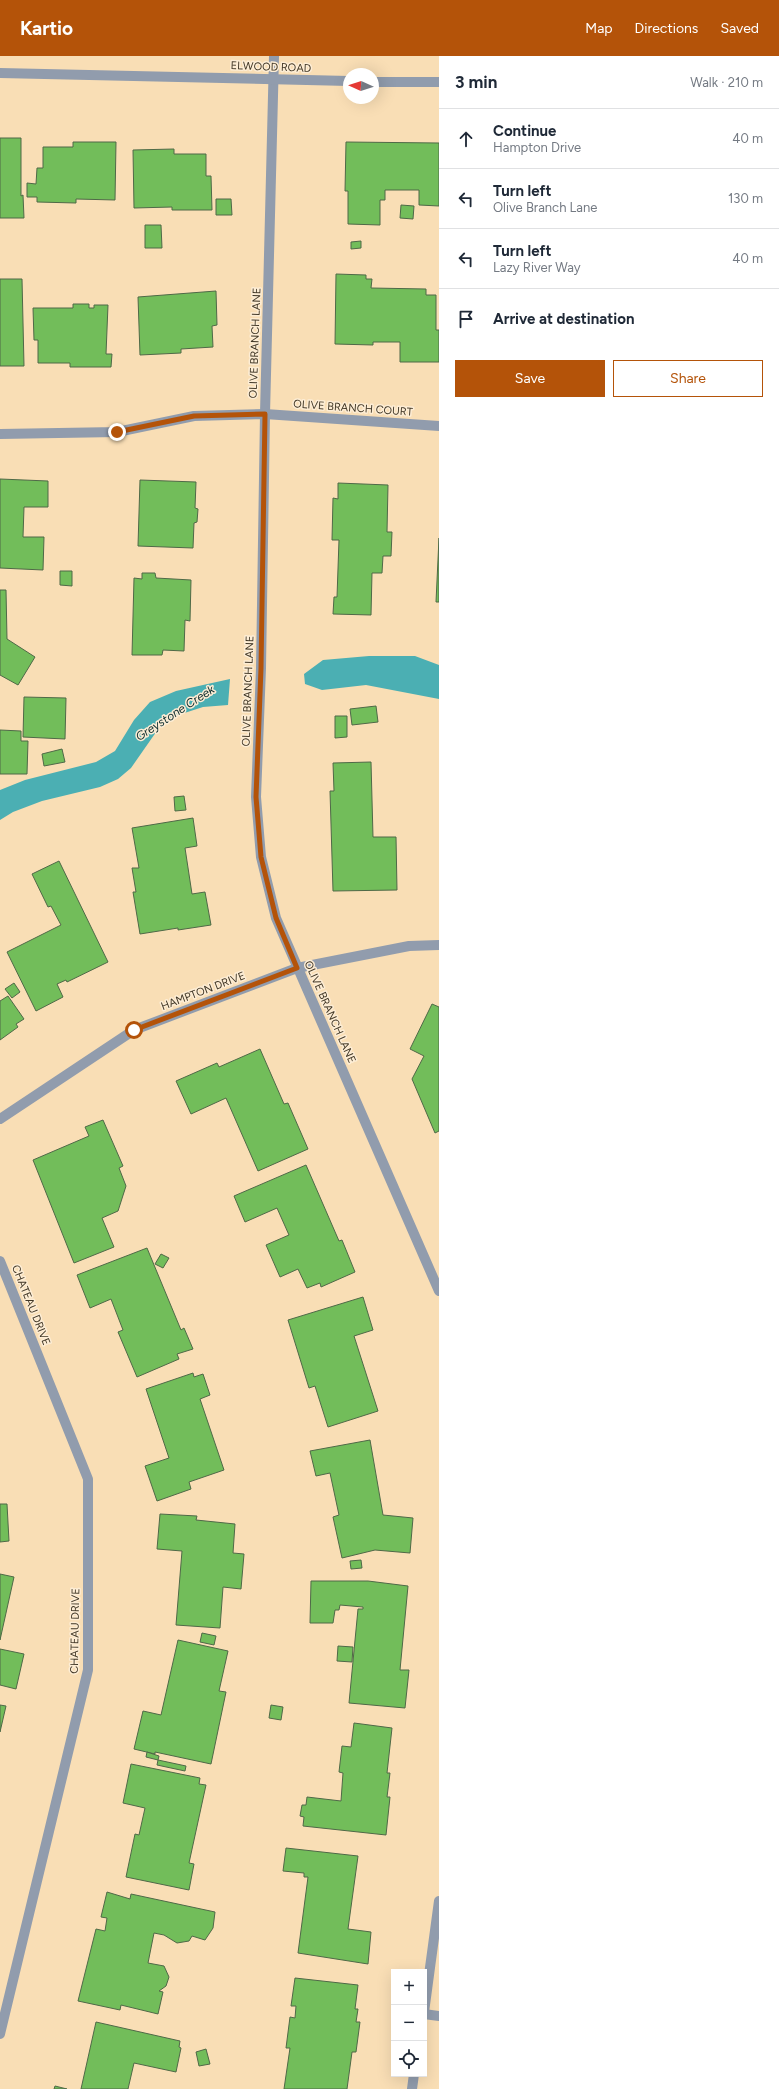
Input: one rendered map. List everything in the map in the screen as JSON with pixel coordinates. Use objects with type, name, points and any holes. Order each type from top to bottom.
[{"type":"street","name":"OLIVE BRANCH LANE","points":[[274,56],[265,414],[261,668],[256,797],[261,857],[276,918],[439,1291]]},
{"type":"street","name":"ELWOOD ROAD","points":[[0,73],[343,81]]},
{"type":"street","points":[[379,82],[439,82]]},
{"type":"street","name":"OLIVE BRANCH COURT","points":[[0,434],[117,432],[194,416],[265,414],[439,426]]},
{"type":"street","name":"HAMPTON DRIVE","points":[[0,1119],[134,1030],[297,968],[409,946],[439,945]]},
{"type":"street","name":"CHATEAU DRIVE","points":[[0,1261],[88,1479],[88,1670],[0,2034]]},
{"type":"street","points":[[425,2005],[439,1901]]},
{"type":"street","points":[[427,2014],[439,2016]]},
{"type":"street","points":[[412,2089],[414,2077]]},
{"type":"water","points":[[369,656],[415,656],[439,665],[439,699],[366,685],[322,690],[305,684],[304,674],[323,660]]},
{"type":"water","name":"Greystone Creek","points":[[230,679],[228,705],[203,707],[172,717],[161,725],[131,768],[118,779],[100,787],[42,801],[13,812],[0,820],[0,790],[25,780],[96,762],[115,751],[134,720],[150,702],[176,691]]},
{"type":"building","points":[[0,138],[21,138],[21,196],[23,195],[24,218],[0,218]]},
{"type":"building","points":[[73,142],[116,142],[115,200],[76,199],[76,203],[37,202],[37,197],[27,197],[27,183],[36,184],[37,168],[43,168],[43,147],[73,147]]},
{"type":"building","points":[[346,142],[439,143],[439,206],[419,205],[419,190],[385,190],[385,200],[380,200],[380,225],[348,224],[348,191],[345,191]]},
{"type":"building","points":[[174,149],[174,154],[206,154],[206,176],[211,176],[212,210],[172,210],[172,207],[134,208],[133,150]]},
{"type":"building","points":[[216,199],[231,199],[232,215],[216,215]]},
{"type":"building","points":[[401,205],[414,206],[413,219],[400,218]]},
{"type":"building","points":[[145,225],[161,225],[162,248],[145,248]]},
{"type":"building","points":[[361,241],[361,248],[351,249],[351,242]]},
{"type":"building","points":[[336,274],[366,275],[366,279],[372,279],[371,288],[426,289],[426,295],[436,295],[436,330],[439,330],[439,362],[400,362],[400,342],[373,342],[373,345],[335,344]]},
{"type":"building","points":[[0,279],[22,279],[24,366],[0,366]]},
{"type":"building","points":[[216,291],[217,325],[212,326],[213,347],[181,349],[181,353],[140,355],[138,297]]},
{"type":"building","points":[[73,304],[89,304],[89,308],[94,308],[94,305],[108,305],[106,354],[112,354],[111,367],[70,367],[70,363],[38,363],[38,340],[34,340],[33,308],[73,308]]},
{"type":"building","points":[[0,479],[48,481],[48,507],[24,507],[23,537],[44,537],[43,570],[0,568]]},
{"type":"building","points":[[140,480],[196,482],[195,508],[198,509],[197,522],[194,523],[193,548],[138,546]]},
{"type":"building","points":[[338,483],[388,485],[387,532],[392,532],[391,556],[383,556],[382,573],[372,573],[371,615],[333,614],[334,597],[337,597],[339,540],[332,540],[333,498],[338,499]]},
{"type":"building","points":[[439,538],[439,602],[436,602]]},
{"type":"building","points":[[60,571],[72,571],[72,586],[60,585]]},
{"type":"building","points":[[142,573],[155,573],[156,578],[191,580],[190,621],[185,620],[184,651],[163,650],[162,655],[132,655],[134,578],[142,579]]},
{"type":"building","points":[[0,590],[6,590],[7,639],[35,657],[18,685],[0,675]]},
{"type":"building","points":[[24,697],[66,698],[65,739],[23,737]]},
{"type":"building","points":[[376,706],[378,722],[352,725],[350,709]]},
{"type":"building","points":[[335,716],[347,716],[347,737],[335,738]]},
{"type":"building","points":[[0,730],[21,731],[21,741],[28,741],[27,774],[0,774]]},
{"type":"building","points":[[62,749],[65,762],[44,766],[42,754]]},
{"type":"building","points":[[371,762],[373,837],[396,837],[397,890],[333,891],[330,791],[334,791],[333,763]]},
{"type":"building","points":[[184,796],[186,810],[175,811],[174,797]]},
{"type":"building","points":[[193,818],[197,846],[185,848],[192,894],[205,892],[211,925],[140,934],[133,892],[136,892],[132,868],[139,868],[132,828]]},
{"type":"building","points":[[59,861],[108,962],[67,982],[66,980],[57,984],[63,997],[36,1011],[7,952],[61,925],[51,906],[48,907],[32,874]]},
{"type":"building","points":[[14,983],[20,992],[12,998],[5,989]]},
{"type":"building","points":[[8,996],[24,1019],[16,1024],[18,1027],[0,1040],[0,1001]]},
{"type":"building","points":[[432,1004],[439,1007],[439,1131],[435,1133],[412,1079],[424,1056],[410,1049]]},
{"type":"building","points":[[260,1049],[284,1104],[288,1103],[308,1149],[258,1171],[226,1098],[191,1114],[176,1081],[217,1063],[219,1067]]},
{"type":"building","points":[[103,1120],[123,1166],[119,1168],[126,1186],[118,1211],[102,1218],[114,1247],[74,1263],[33,1160],[89,1136],[85,1127]]},
{"type":"building","points":[[306,1165],[339,1241],[342,1240],[355,1272],[321,1287],[320,1283],[307,1288],[298,1269],[280,1277],[266,1245],[289,1235],[277,1208],[245,1222],[234,1196]]},
{"type":"building","points":[[147,1248],[181,1330],[184,1328],[193,1349],[177,1354],[179,1359],[137,1377],[118,1332],[123,1330],[111,1299],[90,1308],[77,1275]]},
{"type":"building","points":[[161,1254],[169,1258],[163,1268],[155,1264]]},
{"type":"building","points":[[363,1297],[373,1330],[354,1336],[378,1411],[328,1427],[315,1386],[309,1388],[288,1320]]},
{"type":"building","points":[[193,1373],[194,1377],[203,1374],[210,1395],[200,1399],[224,1470],[189,1482],[191,1489],[157,1501],[145,1466],[169,1458],[146,1389]]},
{"type":"building","points":[[370,1440],[383,1515],[413,1518],[410,1553],[375,1550],[342,1558],[333,1517],[339,1515],[330,1473],[316,1476],[310,1451]]},
{"type":"building","points":[[0,1504],[7,1504],[9,1541],[0,1542]]},
{"type":"building","points":[[160,1514],[197,1516],[196,1520],[235,1524],[233,1553],[244,1554],[241,1589],[223,1587],[220,1628],[176,1625],[182,1551],[157,1549]]},
{"type":"building","points":[[361,1560],[362,1568],[351,1569],[350,1561]]},
{"type":"building","points":[[0,1574],[14,1577],[0,1640]]},
{"type":"building","points":[[311,1581],[368,1581],[408,1586],[400,1670],[409,1670],[405,1708],[349,1703],[358,1609],[363,1609],[363,1607],[340,1605],[339,1610],[335,1610],[333,1623],[310,1623]]},
{"type":"building","points":[[202,1633],[216,1636],[214,1645],[200,1642]]},
{"type":"building","points":[[178,1640],[228,1651],[219,1691],[226,1692],[211,1764],[134,1749],[143,1711],[161,1715]]},
{"type":"building","points":[[338,1646],[353,1647],[352,1662],[337,1661]]},
{"type":"building","points":[[0,1649],[24,1654],[16,1689],[0,1685]]},
{"type":"building","points":[[0,1705],[6,1706],[0,1732]]},
{"type":"building","points":[[271,1705],[283,1707],[281,1720],[269,1718]]},
{"type":"building","points":[[354,1723],[392,1728],[387,1773],[390,1773],[387,1797],[390,1797],[386,1835],[303,1826],[304,1817],[300,1816],[302,1805],[306,1805],[307,1797],[341,1801],[343,1773],[339,1772],[342,1746],[351,1747]]},
{"type":"building","points":[[147,1752],[159,1756],[158,1760],[146,1757]]},
{"type":"building","points":[[158,1760],[186,1766],[185,1771],[157,1765]]},
{"type":"building","points":[[131,1764],[200,1778],[199,1784],[206,1785],[189,1863],[194,1864],[189,1890],[126,1877],[135,1834],[139,1835],[145,1808],[123,1803]]},
{"type":"building","points":[[286,1848],[358,1856],[348,1929],[371,1932],[368,1964],[298,1953],[308,1877],[304,1877],[304,1873],[283,1871]]},
{"type":"building","points":[[107,1892],[130,1899],[131,1894],[215,1912],[213,1928],[205,1940],[192,1936],[189,1941],[177,1943],[164,1935],[154,1933],[148,1963],[164,1966],[169,1977],[166,1986],[159,1991],[163,1992],[158,2014],[121,2005],[120,2010],[78,2001],[96,1929],[105,1931],[107,1918],[101,1917]]},
{"type":"building","points":[[295,1978],[358,1985],[355,2009],[358,2009],[356,2022],[360,2022],[356,2052],[352,2052],[347,2089],[284,2089],[290,2048],[286,2048],[290,2017],[295,2018],[296,2006],[291,2006]]},
{"type":"building","points":[[96,2022],[180,2041],[179,2047],[181,2048],[176,2072],[134,2063],[128,2089],[81,2089]]},
{"type":"building","points":[[206,2049],[210,2064],[199,2066],[196,2052]]},
{"type":"building","points":[[55,2086],[67,2089],[54,2089]]},
{"type":"route","points":[[117,432],[194,416],[265,414],[261,668],[256,797],[261,857],[276,918],[297,968],[134,1030]]}]
